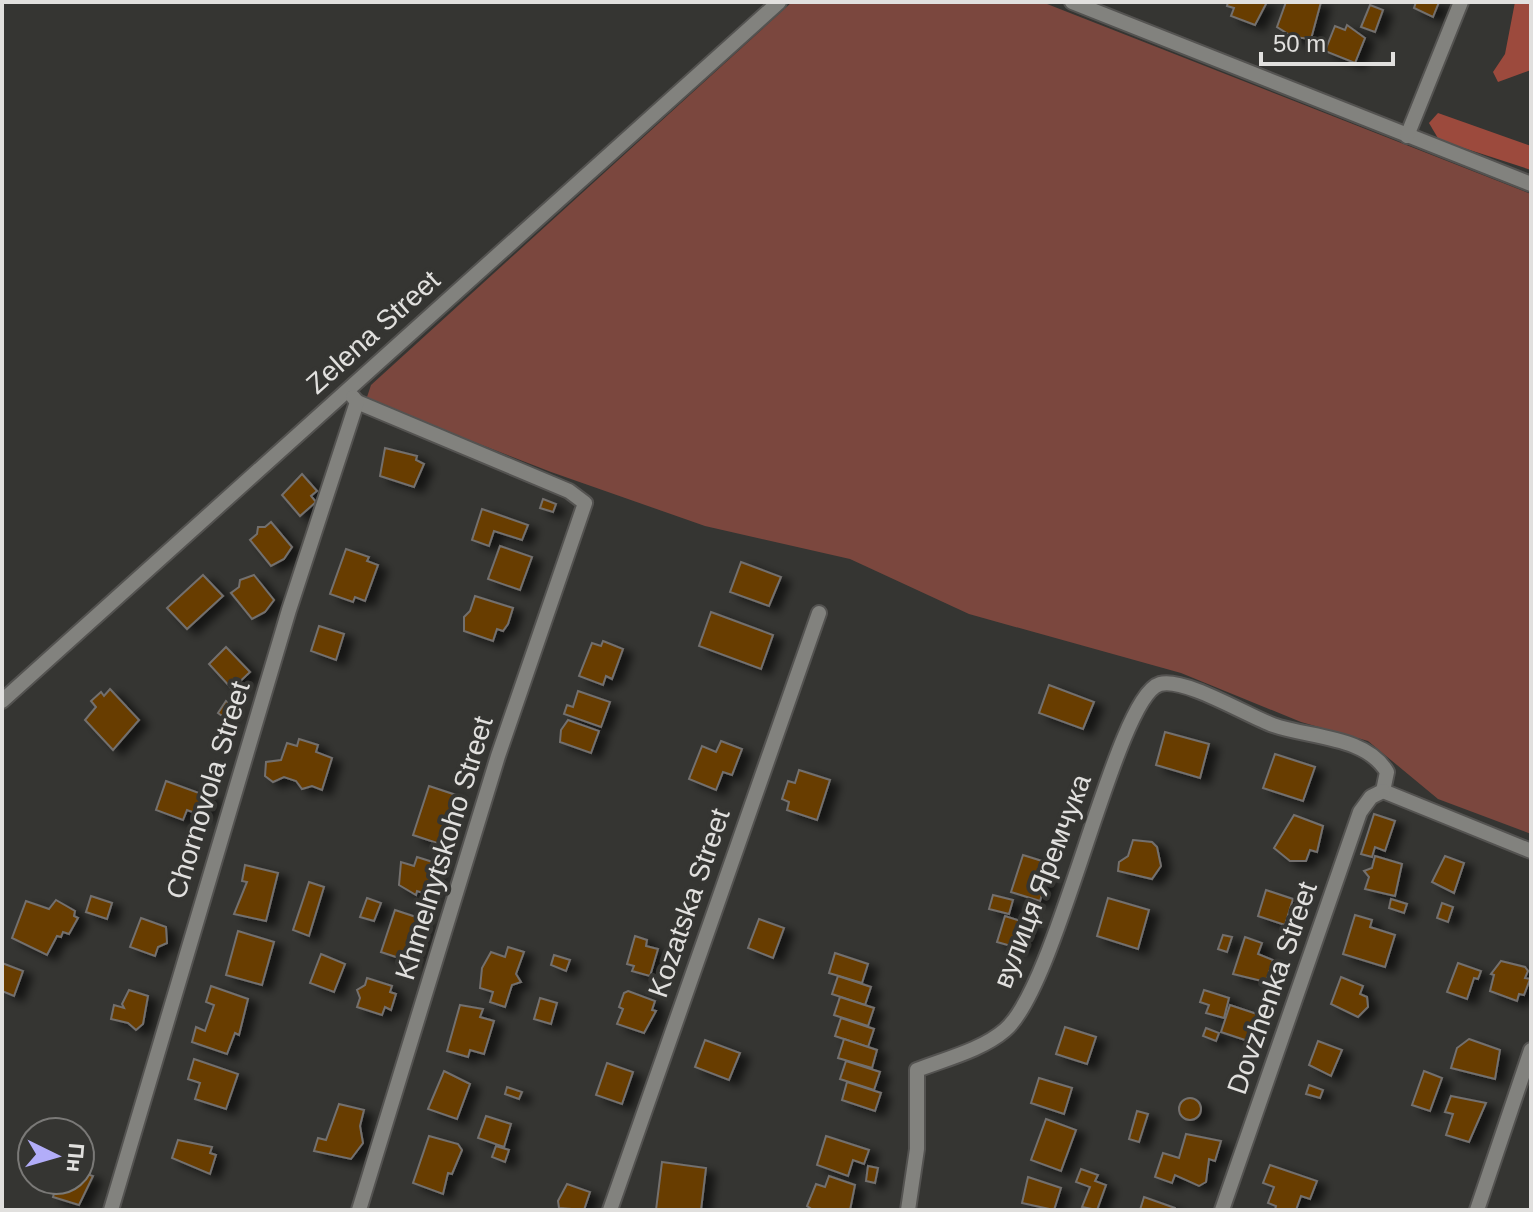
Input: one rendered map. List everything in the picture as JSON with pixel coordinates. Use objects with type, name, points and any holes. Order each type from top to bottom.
[{"type":"street","name":"Zelena Street","points":[[2,701],[779,2]]},
{"type":"street","points":[[1072,2],[1531,184]]},
{"type":"street","points":[[1407,136],[1461,2]]},
{"type":"street","points":[[346,390],[357,402]]},
{"type":"street","name":"Khmelnytskoho Street","points":[[357,402],[569,491],[585,503],[498,756],[359,1210]]},
{"type":"street","name":"Chornovola Street","points":[[111,1210],[276,653],[357,402]]},
{"type":"street","name":"Kozatska Street","points":[[610,1210],[819,613]]},
{"type":"street","name":"вулиця Яремчука","points":[[908,1210],[917,1149],[917,1070],[981,1043],[1005,1030],[1017,1017],[1050,946],[1111,774],[1146,692],[1160,684],[1178,683],[1293,732],[1358,747],[1379,758],[1387,772],[1383,791]]},
{"type":"street","points":[[1383,791],[1531,851]]},
{"type":"street","name":"Dovzhenka Street","points":[[1222,1210],[1360,812],[1371,797],[1383,791]]},
{"type":"street","points":[[1477,1210],[1531,1050]]},
{"type":"shaded area","points":[[792,2],[1042,2],[1531,194],[1531,834],[1438,799],[1368,741],[1301,722],[1181,673],[969,614],[850,559],[705,526],[551,472],[366,400],[371,385]]},
{"type":"shaded area","points":[[1515,2],[1531,2],[1531,70],[1498,82],[1493,72],[1505,54]]},
{"type":"shaded area","points":[[1438,113],[1531,146],[1531,170],[1439,140],[1429,123]]},
{"type":"building","points":[[1228,2],[1267,2],[1255,25],[1231,16],[1234,8],[1227,6]]},
{"type":"building","points":[[1286,2],[1321,2],[1311,39],[1293,37],[1277,27]]},
{"type":"building","points":[[1416,2],[1439,2],[1433,17],[1414,8]]},
{"type":"building","points":[[1370,5],[1383,10],[1375,32],[1361,27]]},
{"type":"building","points":[[1347,25],[1365,38],[1355,63],[1325,51],[1335,26],[1345,30]]},
{"type":"building","points":[[385,448],[417,456],[416,460],[424,464],[414,487],[380,476]]},
{"type":"building","points":[[302,474],[317,491],[311,496],[316,502],[300,516],[282,495]]},
{"type":"building","points":[[543,499],[556,504],[553,512],[540,508]]},
{"type":"building","points":[[482,509],[528,525],[522,540],[494,531],[489,546],[472,540]]},
{"type":"building","points":[[271,522],[292,547],[284,559],[271,566],[250,540],[257,534],[258,527],[265,527]]},
{"type":"building","points":[[500,546],[532,557],[520,590],[488,579]]},
{"type":"building","points":[[346,549],[369,557],[367,561],[378,565],[365,601],[355,597],[353,602],[330,594]]},
{"type":"building","points":[[741,562],[781,577],[769,606],[730,592]]},
{"type":"building","points":[[203,575],[223,596],[187,629],[167,608]]},
{"type":"building","points":[[254,575],[274,600],[265,612],[252,619],[231,593],[239,587],[240,580]]},
{"type":"building","points":[[475,596],[513,608],[508,624],[503,631],[497,629],[493,641],[464,631],[464,617],[470,611]]},
{"type":"building","points":[[711,612],[773,635],[761,669],[699,646]]},
{"type":"building","points":[[319,626],[344,634],[336,660],[311,651]]},
{"type":"building","points":[[603,641],[623,649],[612,679],[606,676],[603,685],[579,676],[592,643],[601,646]]},
{"type":"building","points":[[226,647],[250,672],[232,689],[209,664]]},
{"type":"building","points":[[1049,685],[1094,702],[1083,729],[1039,713]]},
{"type":"building","points":[[110,689],[139,720],[113,750],[85,720],[96,707],[91,701],[101,692],[104,696]]},
{"type":"building","points":[[578,691],[610,702],[601,727],[564,714],[567,705],[573,707]]},
{"type":"building","points":[[226,701],[233,706],[225,718],[218,713]]},
{"type":"building","points":[[568,720],[599,731],[591,753],[560,742],[561,730]]},
{"type":"building","points":[[1165,732],[1209,744],[1200,778],[1156,765]]},
{"type":"building","points":[[299,739],[318,745],[316,752],[332,758],[322,790],[312,786],[302,789],[296,781],[284,777],[273,782],[265,776],[266,762],[281,760],[287,743],[297,746]]},
{"type":"building","points":[[721,741],[742,749],[732,775],[723,772],[716,790],[689,779],[702,746],[716,752]]},
{"type":"building","points":[[1275,754],[1315,767],[1303,801],[1263,788]]},
{"type":"building","points":[[799,770],[830,780],[817,820],[787,810],[789,802],[782,799],[788,781],[795,783]]},
{"type":"building","points":[[166,781],[210,797],[203,816],[187,810],[183,820],[156,810]]},
{"type":"building","points":[[429,786],[456,795],[440,844],[413,835]]},
{"type":"building","points":[[1374,814],[1395,821],[1385,851],[1375,847],[1372,857],[1361,854]]},
{"type":"building","points":[[1294,815],[1323,826],[1317,852],[1310,850],[1306,861],[1290,861],[1274,848]]},
{"type":"building","points":[[1133,840],[1152,842],[1157,847],[1161,866],[1152,879],[1118,871],[1119,862],[1128,856]]},
{"type":"building","points":[[1023,855],[1042,861],[1038,873],[1048,876],[1040,901],[1011,892]]},
{"type":"building","points":[[1375,856],[1402,864],[1395,896],[1365,889],[1369,877],[1364,871],[1372,868]]},
{"type":"building","points":[[1445,856],[1464,863],[1454,893],[1432,882]]},
{"type":"building","points":[[417,857],[439,864],[429,895],[417,891],[416,895],[399,885],[401,862],[414,866]]},
{"type":"building","points":[[245,865],[278,873],[266,921],[234,914],[247,882],[242,881]]},
{"type":"building","points":[[309,882],[324,887],[309,936],[293,930]]},
{"type":"building","points":[[1266,890],[1293,899],[1285,925],[1258,916]]},
{"type":"building","points":[[993,895],[1013,900],[1009,914],[989,909]]},
{"type":"building","points":[[91,896],[112,903],[107,919],[86,912]]},
{"type":"building","points":[[367,898],[381,903],[374,921],[360,917]]},
{"type":"building","points":[[1108,898],[1149,910],[1138,949],[1097,936]]},
{"type":"building","points":[[1391,899],[1407,904],[1404,913],[1389,908]]},
{"type":"building","points":[[56,900],[75,911],[74,916],[78,918],[69,934],[63,932],[61,937],[57,936],[47,955],[12,938],[26,901],[49,909]]},
{"type":"building","points":[[1442,903],[1453,907],[1448,922],[1437,918]]},
{"type":"building","points":[[395,910],[425,920],[411,962],[381,952]]},
{"type":"building","points":[[1355,915],[1372,920],[1370,927],[1395,935],[1385,967],[1343,954]]},
{"type":"building","points":[[1005,916],[1033,925],[1022,949],[997,942]]},
{"type":"building","points":[[141,918],[166,927],[167,943],[158,947],[155,956],[130,947]]},
{"type":"building","points":[[759,919],[784,928],[773,958],[748,948]]},
{"type":"building","points":[[238,931],[274,942],[262,985],[226,975]]},
{"type":"building","points":[[1223,935],[1232,937],[1227,952],[1218,949]]},
{"type":"building","points":[[635,936],[647,940],[646,946],[658,949],[650,976],[632,971],[634,966],[627,964]]},
{"type":"building","points":[[1245,937],[1262,943],[1258,954],[1273,960],[1266,982],[1233,974]]},
{"type":"building","points":[[508,947],[524,952],[516,974],[521,982],[512,985],[505,1007],[490,1002],[493,992],[480,988],[482,968],[491,952],[505,957]]},
{"type":"building","points":[[835,953],[868,964],[862,983],[829,973]]},
{"type":"building","points":[[321,954],[345,964],[334,992],[310,983]]},
{"type":"building","points":[[554,955],[570,960],[566,971],[551,965]]},
{"type":"building","points":[[1501,961],[1525,967],[1528,971],[1525,978],[1530,979],[1524,995],[1519,994],[1517,1001],[1490,991],[1494,975],[1491,974]]},
{"type":"building","points":[[2,963],[23,971],[14,996],[2,991]]},
{"type":"building","points":[[1458,963],[1481,971],[1478,979],[1474,978],[1467,999],[1447,992]]},
{"type":"building","points":[[838,976],[871,987],[865,1005],[832,994]]},
{"type":"building","points":[[1341,977],[1363,986],[1360,994],[1367,997],[1368,1007],[1358,1017],[1331,1004]]},
{"type":"building","points":[[367,978],[392,986],[390,992],[396,994],[391,1010],[385,1007],[382,1015],[357,1007],[360,998],[357,990],[365,985]]},
{"type":"building","points":[[211,986],[248,999],[239,1035],[235,1033],[227,1054],[192,1042],[196,1027],[205,1031],[214,1005],[206,1002]]},
{"type":"building","points":[[129,990],[148,996],[143,1024],[136,1030],[128,1023],[111,1019],[114,1005],[124,1008],[122,1004]]},
{"type":"building","points":[[1204,990],[1229,998],[1224,1018],[1206,1013],[1209,1005],[1200,1002]]},
{"type":"building","points":[[628,991],[655,1001],[652,1010],[656,1011],[644,1033],[617,1024],[623,1009],[619,1007],[624,993]]},
{"type":"building","points":[[840,997],[874,1008],[868,1026],[834,1015]]},
{"type":"building","points":[[540,998],[557,1003],[551,1024],[534,1019]]},
{"type":"building","points":[[460,1005],[483,1009],[480,1017],[494,1021],[484,1054],[470,1050],[468,1057],[447,1051]]},
{"type":"building","points":[[1230,1005],[1257,1014],[1255,1029],[1248,1041],[1221,1032]]},
{"type":"building","points":[[841,1018],[874,1029],[868,1047],[835,1036]]},
{"type":"building","points":[[1065,1027],[1096,1037],[1087,1064],[1056,1054]]},
{"type":"building","points":[[1206,1028],[1219,1033],[1216,1041],[1203,1036]]},
{"type":"building","points":[[844,1039],[877,1050],[872,1068],[838,1058]]},
{"type":"building","points":[[1469,1039],[1500,1050],[1495,1079],[1451,1068],[1457,1048]]},
{"type":"building","points":[[705,1040],[740,1053],[729,1080],[695,1067]]},
{"type":"building","points":[[1318,1041],[1342,1050],[1331,1076],[1309,1065]]},
{"type":"building","points":[[194,1059],[238,1074],[226,1109],[195,1099],[200,1083],[188,1079]]},
{"type":"building","points":[[846,1061],[880,1072],[874,1090],[840,1079]]},
{"type":"building","points":[[607,1063],[633,1072],[622,1104],[596,1095]]},
{"type":"building","points":[[444,1071],[470,1084],[457,1119],[428,1109]]},
{"type":"building","points":[[1424,1071],[1442,1078],[1430,1111],[1412,1105]]},
{"type":"building","points":[[1039,1078],[1072,1088],[1064,1114],[1031,1103]]},
{"type":"building","points":[[847,1082],[881,1093],[875,1111],[842,1100]]},
{"type":"building","points":[[1309,1085],[1323,1090],[1320,1098],[1306,1094]]},
{"type":"building","points":[[507,1087],[522,1092],[519,1099],[505,1094]]},
{"type":"building","points":[[1451,1096],[1486,1103],[1469,1142],[1446,1135],[1453,1114],[1445,1112]]},
{"type":"building","points":[[1190,1098],[1201,1109],[1190,1120],[1179,1109]]},
{"type":"building","points":[[339,1104],[364,1110],[360,1126],[363,1143],[351,1159],[314,1151],[318,1138],[326,1140]]},
{"type":"building","points":[[1137,1111],[1148,1114],[1139,1142],[1129,1139]]},
{"type":"building","points":[[486,1116],[511,1124],[504,1147],[478,1138]]},
{"type":"building","points":[[1046,1119],[1076,1130],[1061,1171],[1031,1160]]},
{"type":"building","points":[[1186,1134],[1221,1141],[1215,1161],[1209,1159],[1206,1182],[1199,1186],[1175,1175],[1172,1183],[1155,1177],[1163,1153],[1179,1158]]},
{"type":"building","points":[[429,1136],[458,1144],[462,1150],[452,1174],[448,1173],[443,1194],[413,1183]]},
{"type":"building","points":[[826,1136],[869,1150],[864,1164],[853,1160],[848,1176],[817,1165]]},
{"type":"building","points":[[178,1140],[212,1147],[210,1153],[216,1155],[210,1174],[172,1158]]},
{"type":"building","points":[[496,1146],[509,1150],[505,1162],[492,1157]]},
{"type":"building","points":[[662,1162],[706,1168],[701,1210],[656,1210]]},
{"type":"building","points":[[1270,1165],[1317,1181],[1310,1199],[1301,1196],[1296,1210],[1275,1210],[1276,1206],[1268,1203],[1274,1187],[1263,1183]]},
{"type":"building","points":[[868,1166],[878,1168],[875,1183],[866,1181]]},
{"type":"building","points":[[1081,1169],[1098,1175],[1095,1181],[1106,1185],[1097,1210],[1082,1207],[1090,1187],[1076,1182]]},
{"type":"building","points":[[829,1176],[855,1185],[850,1210],[813,1210],[807,1206],[816,1184],[825,1187]]},
{"type":"building","points":[[1028,1177],[1061,1188],[1054,1210],[1022,1203]]},
{"type":"building","points":[[567,1184],[590,1192],[584,1210],[559,1208],[558,1201]]},
{"type":"building","points":[[53,1196],[83,1196],[79,1205]]},
{"type":"building","points":[[1144,1197],[1175,1208],[1175,1210],[1140,1210]]}]
